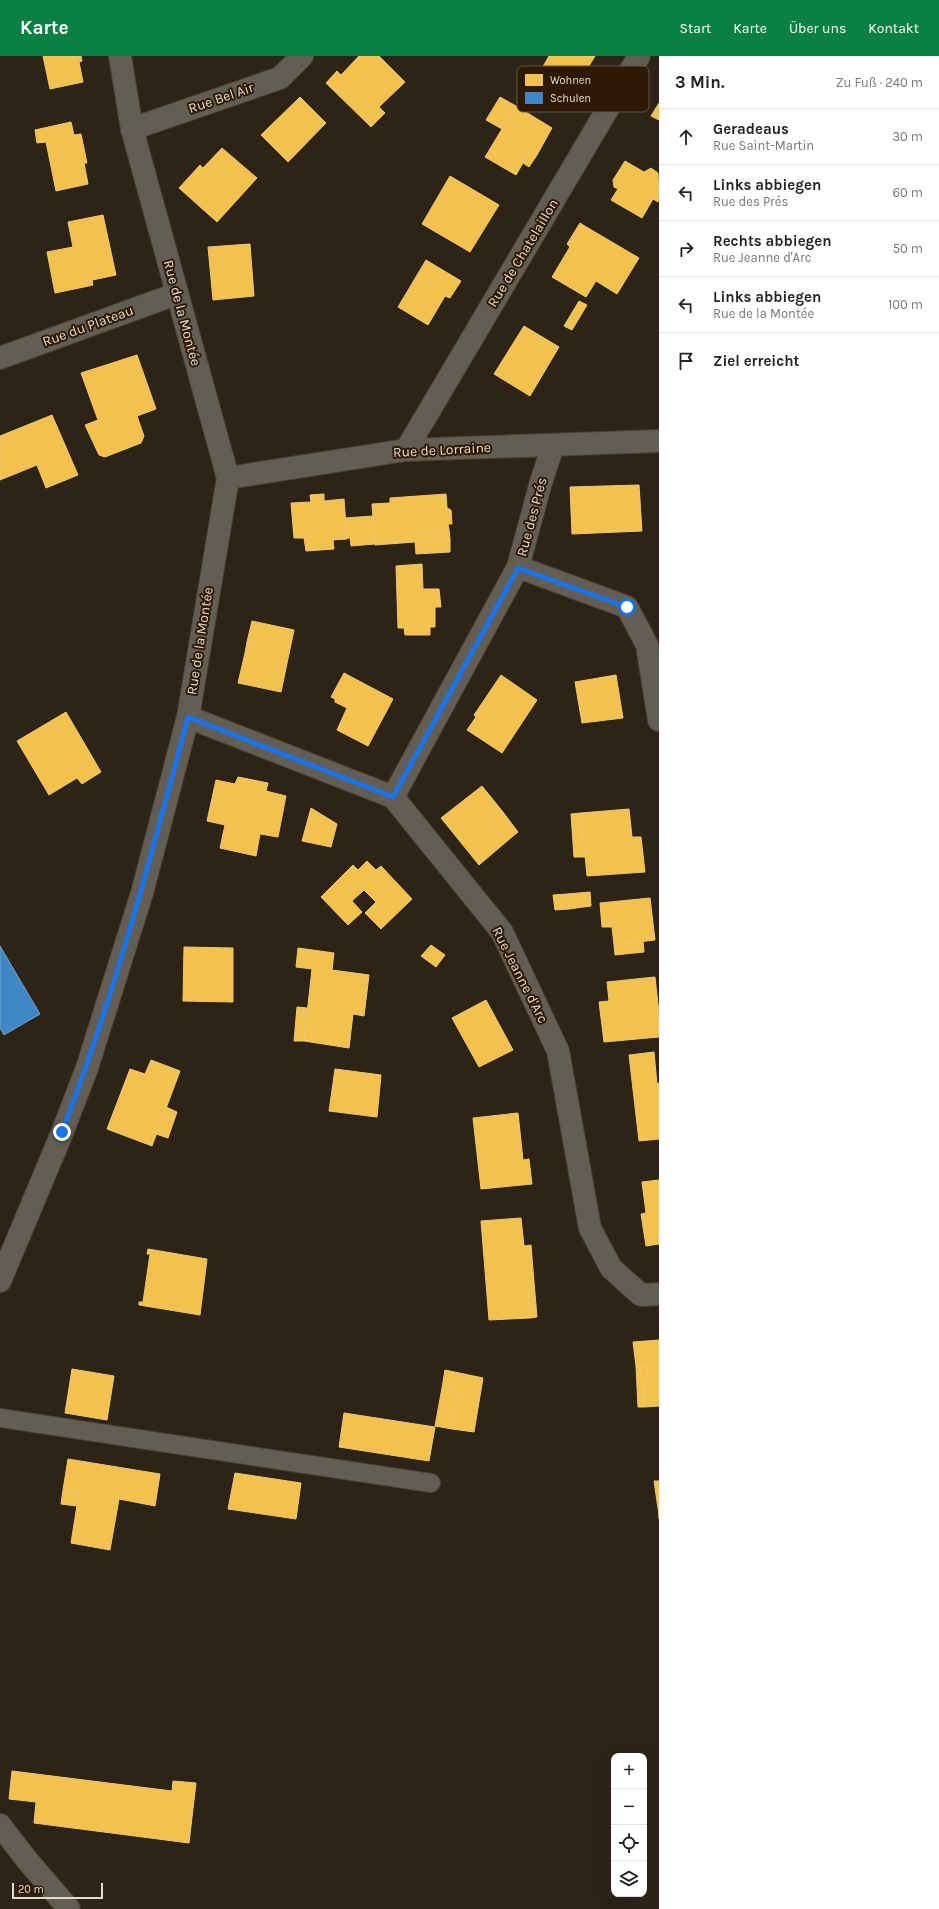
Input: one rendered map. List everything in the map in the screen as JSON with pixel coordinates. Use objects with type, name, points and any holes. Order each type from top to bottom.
[{"type":"street","name":"Rue de la Montée","points":[[0,1281],[62,1132],[89,1062],[142,893],[188,717],[228,478],[176,294],[132,129],[120,56]]},
{"type":"street","name":"Rue Bel Air","points":[[132,129],[280,78],[302,56]]},
{"type":"street","name":"Rue de Chatelaillon","points":[[633,66],[639,56]]},
{"type":"street","name":"Rue de Chatelaillon","points":[[406,450],[606,112]]},
{"type":"street","name":"Rue du Plateau","points":[[0,358],[176,294]]},
{"type":"street","name":"Rue de Lorraine","points":[[228,478],[406,450],[553,446],[659,441]]},
{"type":"street","name":"Rue des Prés","points":[[393,797],[518,568],[541,482],[553,446]]},
{"type":"street","points":[[518,568],[627,607],[647,645],[659,720]]},
{"type":"street","name":"Rue Jeanne d'Arc","points":[[188,717],[393,797],[502,932],[558,1051],[590,1228],[611,1268],[641,1295],[659,1294]]},
{"type":"street","points":[[0,1825],[27,1860],[69,1909]]},
{"type":"lane","points":[[0,1418],[431,1483]]},
{"type":"building: Wohnen","points":[[43,56],[81,56],[82,61],[79,62],[83,82],[50,89]]},
{"type":"building: Wohnen","points":[[359,56],[379,56],[405,82],[379,107],[385,113],[371,127],[326,83],[337,71],[341,75]]},
{"type":"building: Wohnen","points":[[549,56],[595,56],[589,66],[543,66]]},
{"type":"building: Wohnen","points":[[300,97],[326,123],[288,162],[261,135]]},
{"type":"building: Wohnen","points":[[500,97],[516,106],[502,129],[486,120]]},
{"type":"building: Wohnen","points":[[659,103],[659,120],[651,116]]},
{"type":"building: Wohnen","points":[[516,106],[517,112],[526,112],[552,128],[537,155],[530,151],[516,175],[485,157]]},
{"type":"building: Wohnen","points":[[71,122],[74,135],[81,134],[87,163],[84,163],[88,184],[56,191],[46,142],[37,143],[35,130]]},
{"type":"building: Wohnen","points":[[222,148],[257,178],[217,222],[179,188],[200,165],[203,168]]},
{"type":"building: Wohnen","points":[[530,151],[537,155],[529,167],[523,163]]},
{"type":"building: Wohnen","points":[[625,161],[644,172],[651,168],[658,173],[659,200],[658,202],[653,199],[642,218],[611,200],[618,189],[614,187],[613,180]]},
{"type":"building: Wohnen","points":[[450,176],[499,205],[470,252],[422,224]]},
{"type":"building: Wohnen","points":[[103,215],[116,275],[83,282],[84,287],[55,293],[47,252],[73,247],[68,222]]},
{"type":"building: Wohnen","points":[[580,223],[583,225],[570,247],[567,244]]},
{"type":"building: Wohnen","points":[[583,225],[639,258],[617,294],[596,281],[586,297],[552,277]]},
{"type":"building: Wohnen","points":[[250,244],[254,296],[213,300],[208,247]]},
{"type":"building: Wohnen","points":[[426,260],[461,281],[450,298],[445,296],[428,325],[398,307]]},
{"type":"building: Wohnen","points":[[92,280],[93,285],[84,287],[83,282]]},
{"type":"building: Wohnen","points":[[579,301],[587,305],[572,330],[564,326]]},
{"type":"building: Wohnen","points":[[524,326],[559,347],[530,396],[494,374]]},
{"type":"building: Wohnen","points":[[137,355],[156,409],[137,416],[144,436],[141,443],[105,457],[99,455],[85,425],[98,420],[81,373]]},
{"type":"building: Wohnen","points":[[52,415],[78,475],[46,488],[37,465],[0,480],[0,436]]},
{"type":"building: Wohnen","points":[[639,485],[642,531],[572,534],[570,487]]},
{"type":"building: Wohnen","points":[[324,494],[324,501],[344,499],[347,539],[333,540],[334,549],[306,551],[304,538],[294,538],[291,503],[311,502],[310,495]]},
{"type":"building: Wohnen","points":[[446,494],[447,508],[451,510],[452,524],[448,524],[449,530],[416,532],[417,542],[450,539],[450,552],[416,554],[415,542],[375,545],[372,504],[390,503],[390,498]]},
{"type":"building: Wohnen","points":[[373,516],[375,544],[351,546],[350,538],[347,538],[345,518]]},
{"type":"building: Wohnen","points":[[449,530],[450,539],[417,542],[416,532]]},
{"type":"building: Wohnen","points":[[422,564],[423,589],[439,589],[441,607],[435,607],[435,627],[430,627],[430,635],[405,635],[404,628],[398,628],[396,566]]},
{"type":"building: Wohnen","points":[[252,621],[294,630],[281,692],[238,683],[245,653],[247,654],[250,643],[247,642]]},
{"type":"building: Wohnen","points":[[247,642],[250,643],[247,654],[245,653]]},
{"type":"building: Wohnen","points":[[344,673],[393,699],[368,746],[337,730],[347,708],[335,702],[335,699],[331,697]]},
{"type":"building: Wohnen","points":[[501,675],[537,700],[502,753],[467,730],[476,717],[474,715]]},
{"type":"building: Wohnen","points":[[616,675],[623,718],[582,723],[575,682]]},
{"type":"building: Wohnen","points":[[66,712],[101,772],[82,784],[77,778],[49,795],[17,741]]},
{"type":"building: Wohnen","points":[[238,777],[268,783],[266,791],[286,796],[278,837],[260,834],[256,856],[220,848],[225,825],[207,821],[216,780],[235,784]]},
{"type":"building: Wohnen","points":[[482,786],[503,812],[491,823],[506,842],[479,865],[441,818]]},
{"type":"building: Wohnen","points":[[311,808],[337,824],[331,847],[302,841]]},
{"type":"building: Wohnen","points":[[629,809],[632,837],[641,837],[645,872],[587,876],[581,813]]},
{"type":"building: Wohnen","points":[[503,812],[518,832],[506,842],[491,823]]},
{"type":"building: Wohnen","points":[[581,813],[585,857],[574,857],[571,814]]},
{"type":"building: Wohnen","points":[[367,861],[376,870],[381,866],[412,899],[381,929],[365,913],[376,902],[364,890],[352,901],[362,912],[348,925],[321,897],[353,865],[358,870]]},
{"type":"building: Wohnen","points":[[590,892],[591,906],[569,909],[567,894]]},
{"type":"building: Wohnen","points":[[567,894],[569,909],[555,910],[553,895]]},
{"type":"building: Wohnen","points":[[650,898],[655,940],[614,945],[612,927],[602,927],[600,903]]},
{"type":"building: Wohnen","points":[[643,941],[644,952],[615,955],[614,945]]},
{"type":"building: Wohnen","points":[[431,945],[445,955],[436,967],[421,956]]},
{"type":"building: Wohnen","points":[[184,947],[233,948],[233,1002],[183,1001]]},
{"type":"building: Wohnen","points":[[298,948],[334,953],[332,970],[369,975],[364,1016],[353,1014],[349,1048],[304,1041],[312,969],[296,967]]},
{"type":"building: Wohnen","points":[[655,977],[659,1013],[659,1037],[604,1042],[599,1002],[609,1001],[607,982]]},
{"type":"building: Wohnen","points":[[486,1000],[513,1050],[479,1067],[452,1018]]},
{"type":"building: Wohnen","points":[[297,1007],[307,1008],[304,1041],[294,1041]]},
{"type":"building: Wohnen","points":[[654,1052],[657,1084],[659,1083],[659,1139],[639,1141],[629,1055]]},
{"type":"building: Wohnen","points":[[151,1060],[180,1071],[152,1146],[107,1129],[130,1069],[145,1074]]},
{"type":"building: Wohnen","points":[[335,1069],[381,1075],[377,1117],[329,1111]]},
{"type":"building: Wohnen","points":[[166,1107],[177,1112],[168,1138],[156,1134]]},
{"type":"building: Wohnen","points":[[518,1113],[523,1160],[529,1159],[532,1184],[481,1189],[473,1118]]},
{"type":"building: Wohnen","points":[[659,1180],[659,1244],[646,1246],[641,1214],[646,1213],[642,1182]]},
{"type":"building: Wohnen","points":[[521,1218],[524,1246],[531,1245],[534,1282],[528,1282],[530,1318],[489,1320],[481,1221]]},
{"type":"building: Wohnen","points":[[148,1249],[207,1259],[200,1315],[139,1305],[139,1302],[143,1302],[150,1254],[147,1254]]},
{"type":"building: Wohnen","points":[[528,1282],[534,1282],[537,1317],[530,1318]]},
{"type":"building: Wohnen","points":[[659,1340],[659,1406],[645,1407],[643,1382],[648,1382],[647,1366],[636,1366],[633,1342]]},
{"type":"building: Wohnen","points":[[636,1366],[647,1366],[648,1382],[643,1382],[645,1407],[638,1407]]},
{"type":"building: Wohnen","points":[[72,1369],[114,1376],[107,1420],[65,1413]]},
{"type":"building: Wohnen","points":[[445,1370],[483,1378],[474,1432],[452,1429],[458,1391],[442,1388]]},
{"type":"building: Wohnen","points":[[442,1388],[458,1391],[452,1429],[435,1426]]},
{"type":"building: Wohnen","points":[[344,1413],[435,1427],[429,1461],[339,1447]]},
{"type":"building: Wohnen","points":[[68,1459],[160,1474],[155,1506],[119,1499],[110,1550],[71,1543],[79,1493],[63,1490]]},
{"type":"building: Wohnen","points":[[235,1473],[301,1483],[296,1519],[228,1509]]},
{"type":"building: Wohnen","points":[[654,1481],[659,1481],[659,1515]]},
{"type":"building: Wohnen","points":[[63,1490],[79,1493],[76,1506],[61,1504]]},
{"type":"building: Wohnen","points":[[12,1771],[172,1791],[173,1781],[196,1783],[189,1843],[34,1823],[36,1802],[9,1799]]},
{"type":"building: Schulen","points":[[0,946],[40,1014],[4,1035],[0,1028]]},
{"type":"route","points":[[62,1132],[87,1068],[142,893],[188,717],[393,797],[518,568],[627,607]]}]
